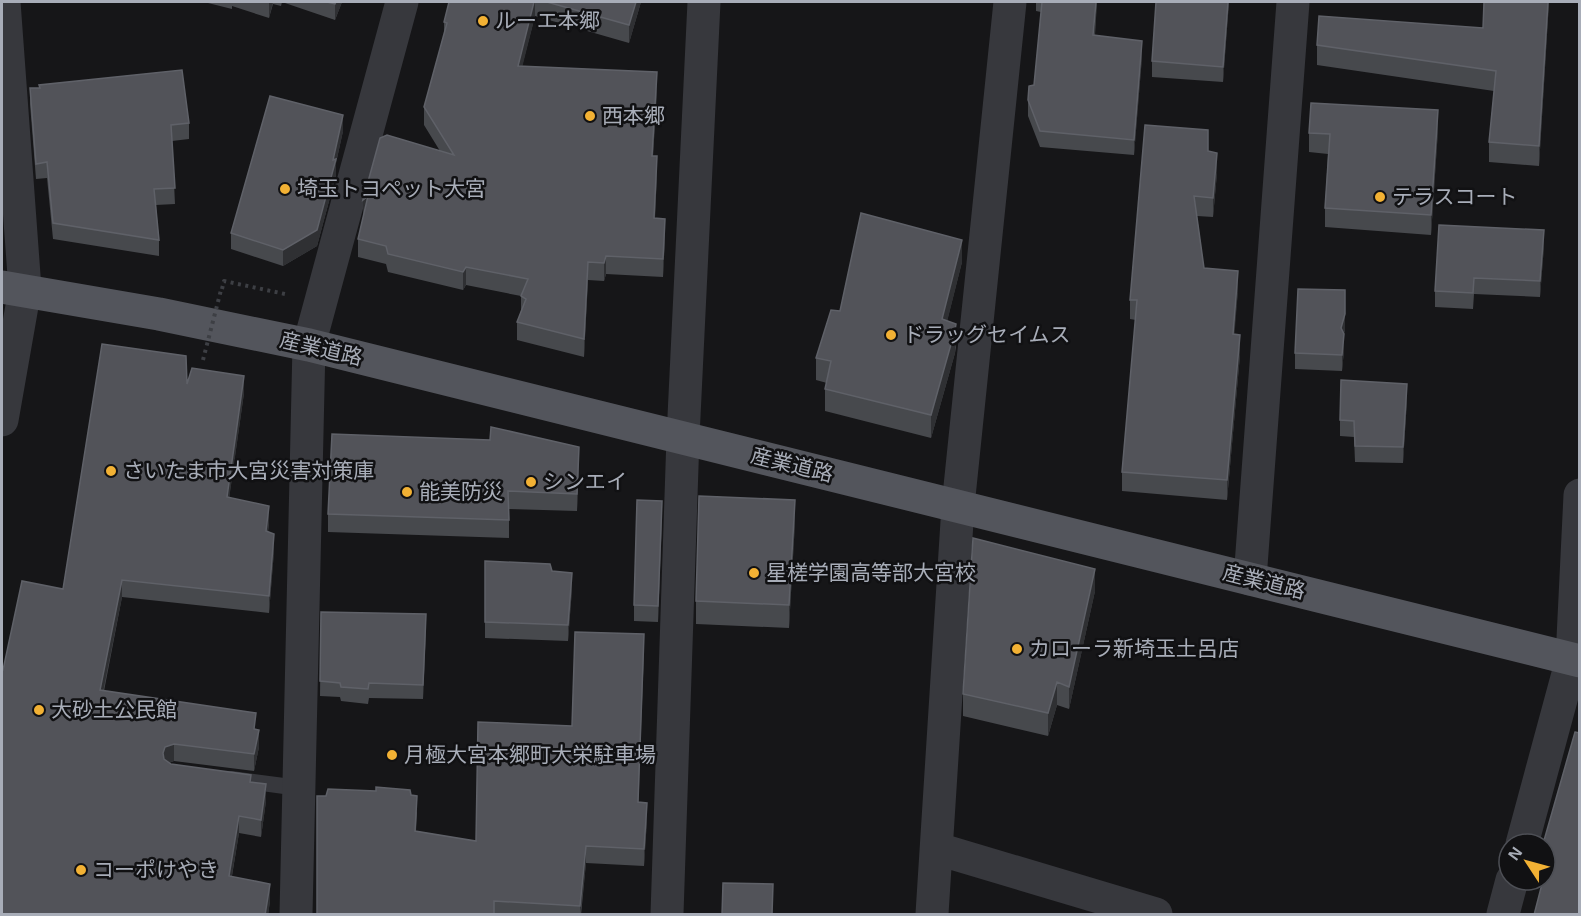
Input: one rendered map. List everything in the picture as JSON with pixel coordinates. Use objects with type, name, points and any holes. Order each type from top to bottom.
[{"type":"main road","name":"産業道路","points":[[14,288],[309,345],[1576,660]]},
{"type":"street","points":[[2,420],[14,288],[4,2]]},
{"type":"street","points":[[296,915],[309,345],[402,2]]},
{"type":"street","points":[[667,915],[683,437],[704,2]]},
{"type":"street","points":[[932,915],[938,849],[958,506],[1010,2]]},
{"type":"street","points":[[1250,579],[1293,2]]},
{"type":"street","points":[[1526,832],[1576,660],[1580,495]]},
{"type":"street","points":[[938,849],[1156,915]]},
{"type":"street","points":[[1503,915],[1509,892]]},
{"type":"lane","points":[[219,777],[299,788]]},
{"type":"path","points":[[203,360],[224,281],[288,295]]},
{"type":"building","points":[[449,2],[534,2],[518,66],[657,72],[652,156],[657,156],[654,218],[665,219],[663,259],[606,256],[604,263],[588,262],[584,339],[517,322],[526,299],[521,296],[528,279],[466,267],[463,272],[388,254],[386,246],[358,239],[368,196],[363,200],[380,138],[387,135],[454,155],[424,107],[447,23],[444,22]]},
{"type":"building","points":[[547,2],[636,2],[629,25]]},
{"type":"building","points":[[1042,2],[1096,2],[1093,35],[1142,41],[1134,140],[1040,131],[1028,100],[1029,86],[1034,85]]},
{"type":"building","points":[[1156,2],[1228,2],[1223,67],[1152,61]]},
{"type":"building","points":[[1484,2],[1548,2],[1539,146],[1489,142],[1496,71],[1317,45],[1319,16],[1483,28]]},
{"type":"building","points":[[182,70],[189,123],[171,125],[175,188],[154,189],[159,240],[53,223],[47,162],[36,164],[30,88],[40,88],[39,85]]},
{"type":"building","points":[[270,96],[343,115],[333,160],[336,159],[317,230],[283,250],[231,233]]},
{"type":"building","points":[[1311,103],[1438,110],[1431,215],[1325,208],[1330,134],[1309,133]]},
{"type":"building","points":[[1145,125],[1208,130],[1208,151],[1217,153],[1213,198],[1194,196],[1204,268],[1238,271],[1233,334],[1240,335],[1227,480],[1122,472],[1137,300],[1130,300]]},
{"type":"building","points":[[861,213],[962,240],[942,319],[956,324],[955,330],[931,415],[825,389],[831,361],[816,358],[831,310],[840,311]]},
{"type":"building","points":[[1439,225],[1544,230],[1540,281],[1474,278],[1473,293],[1435,291]]},
{"type":"building","points":[[1298,289],[1345,290],[1345,314],[1341,328],[1344,334],[1342,355],[1295,353]]},
{"type":"building","points":[[102,344],[186,356],[187,384],[192,368],[244,376],[227,497],[269,506],[266,531],[274,534],[269,596],[122,580],[100,690],[256,713],[254,729],[259,730],[254,754],[174,744],[165,747],[163,753],[164,759],[171,764],[251,775],[250,782],[266,784],[261,820],[239,816],[229,876],[270,884],[265,915],[2,915],[2,670],[22,581],[63,589]]},
{"type":"building","points":[[1341,380],[1407,384],[1403,447],[1355,446],[1354,421],[1340,420]]},
{"type":"building","points":[[491,427],[579,447],[577,494],[508,491],[509,520],[328,514],[332,434],[490,440]]},
{"type":"building","points":[[699,496],[795,500],[789,605],[696,601]]},
{"type":"building","points":[[637,500],[662,501],[658,606],[634,605]]},
{"type":"building","points":[[973,538],[1095,569],[1069,687],[1057,682],[1048,713],[963,694]]},
{"type":"building","points":[[485,561],[550,564],[552,571],[572,573],[568,625],[485,622]]},
{"type":"building","points":[[321,612],[426,614],[423,685],[369,683],[368,689],[341,687],[340,683],[320,681]]},
{"type":"building","points":[[575,632],[644,634],[638,802],[647,803],[644,849],[586,846],[580,906],[494,901],[494,915],[317,915],[317,796],[326,796],[328,789],[376,791],[376,787],[410,790],[411,795],[417,796],[415,831],[476,841],[478,722],[572,726]]},
{"type":"building","points":[[1575,732],[1580,733],[1580,915],[1534,915],[1540,892],[1557,892],[1557,832],[1546,832]]},
{"type":"building","points":[[723,883],[773,884],[772,915],[722,915]]},
{"type":"place","name":"ルーエ本郷","points":[[483,21]]},
{"type":"place","name":"西本郷","points":[[590,116]]},
{"type":"place","name":"埼玉トヨペット大宮","points":[[285,189]]},
{"type":"place","name":"テラスコート","points":[[1380,197]]},
{"type":"place","name":"ドラッグセイムス","points":[[891,335]]},
{"type":"place","name":"さいたま市大宮災害対策庫","points":[[111,471]]},
{"type":"place","name":"シンエイ","points":[[531,482]]},
{"type":"place","name":"能美防災","points":[[407,492]]},
{"type":"place","name":"星槎学園高等部大宮校","points":[[754,573]]},
{"type":"place","name":"カローラ新埼玉土呂店","points":[[1017,649]]},
{"type":"place","name":"大砂土公民館","points":[[39,710]]},
{"type":"place","name":"月極大宮本郷町大栄駐車場","points":[[392,755]]},
{"type":"place","name":"コーポけやき","points":[[81,870]]}]
